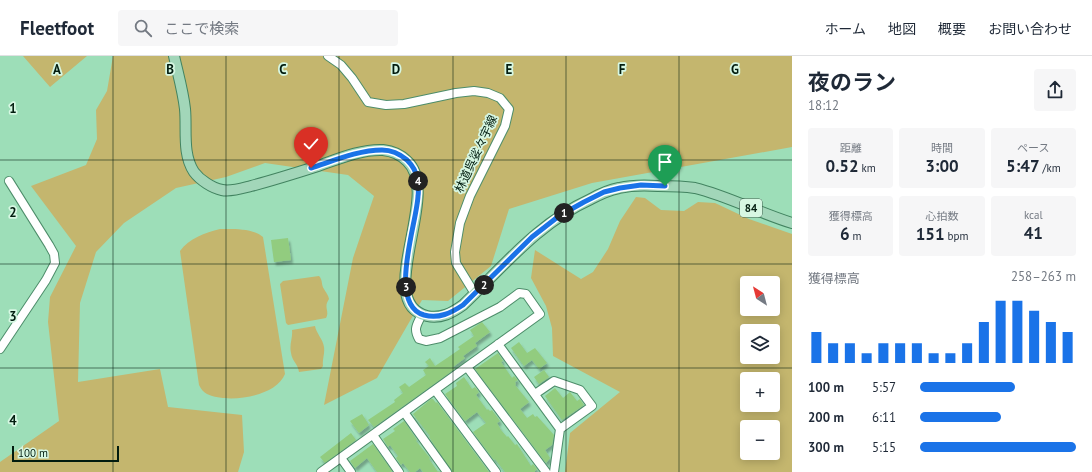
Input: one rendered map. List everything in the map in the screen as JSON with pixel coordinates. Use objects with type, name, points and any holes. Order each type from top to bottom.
[{"type":"main road","points":[[174,56],[182,86],[187,150],[190,162],[194,172],[211,186],[222,190],[239,188],[278,179],[344,157],[382,150],[393,152],[403,157],[412,165],[417,176],[418,196],[405,286],[406,296],[410,304],[422,314]]},
{"type":"main road","name":"84","points":[[422,314],[430,316],[451,314],[475,294],[532,237],[550,222],[604,192],[620,188],[641,185],[675,185],[695,188],[710,192],[778,219],[792,223]]},
{"type":"street","name":"林道呉娑々宇線","points":[[328,56],[341,65],[352,78],[368,102],[386,105],[404,104],[456,93],[474,91],[488,93],[500,98],[509,109],[505,126],[470,196],[460,223],[455,252],[456,264],[475,294]]},
{"type":"street","points":[[0,349],[46,280],[55,263],[54,254],[49,245],[8,181]]},
{"type":"street","points":[[321,472],[540,314],[526,294],[519,293],[500,307],[440,338],[426,341],[419,339],[416,333],[416,327],[422,314]]},
{"type":"street","points":[[498,344],[560,429],[554,472]]},
{"type":"street","points":[[467,367],[546,472]]},
{"type":"street","points":[[535,394],[554,381],[580,390],[592,406],[560,429]]},
{"type":"street","points":[[435,390],[496,472]]},
{"type":"street","points":[[404,412],[447,472]]},
{"type":"street","points":[[373,435],[399,472]]},
{"type":"street","points":[[341,458],[351,472]]},
{"type":"shaded area","points":[[23,56],[87,56],[50,87]]},
{"type":"shaded area","points":[[113,56],[792,56],[792,147],[592,183],[509,209],[491,266],[448,301],[422,300],[377,378],[324,405],[353,258],[374,196],[348,175],[265,163],[226,177],[176,188],[124,223],[96,252],[80,303],[78,382],[160,369],[168,407],[242,415],[244,452],[238,472],[0,472],[0,462],[59,421],[48,322],[50,297],[76,246],[31,186],[86,165],[97,139],[96,110],[107,91]]},
{"type":"shaded area","points":[[636,197],[645,198],[661,210],[684,211],[698,202],[715,203],[749,219],[792,234],[792,472],[565,472],[570,433],[620,392],[553,356],[552,328],[546,306],[531,278],[535,250],[581,279],[593,272],[608,249],[620,221]]},
{"type":"shaded area","points":[[220,229],[237,229],[254,232],[263,237],[285,374],[280,382],[272,388],[262,393],[239,398],[216,397],[204,392],[199,385],[180,251],[193,239],[203,234]]},
{"type":"shaded area","points":[[319,276],[329,299],[327,302],[326,318],[288,325],[286,323],[280,284],[283,281]]},
{"type":"shaded area","points":[[315,326],[324,347],[323,366],[321,369],[299,372],[290,347],[292,330]]},
{"type":"building","points":[[288,238],[291,260],[274,262],[271,240]]},
{"type":"building","points":[[482,322],[490,332],[475,343],[477,346],[463,356],[465,358],[453,367],[455,369],[374,427],[368,420],[395,402],[394,400],[403,393],[399,387],[405,383],[409,387],[426,375],[423,370],[429,366],[425,362],[430,358],[435,366],[460,349],[458,347],[474,336],[470,330]]},
{"type":"building","points":[[519,342],[527,353],[535,348],[547,363],[539,369],[532,360],[524,366],[511,348]]},
{"type":"building","points":[[498,353],[503,361],[501,362],[512,378],[514,376],[518,380],[515,382],[515,385],[529,402],[520,409],[527,418],[533,414],[535,417],[537,416],[554,435],[552,445],[545,450],[550,458],[546,463],[475,369]]},
{"type":"building","points":[[544,370],[549,377],[539,384],[534,377]]},
{"type":"building","points":[[464,377],[472,389],[475,387],[479,392],[476,395],[487,410],[492,410],[500,421],[497,423],[501,430],[515,445],[517,444],[531,466],[533,464],[537,469],[535,472],[505,472],[473,432],[486,423],[477,412],[465,421],[445,394],[457,386],[456,383]]},
{"type":"building","points":[[555,388],[563,398],[570,392],[577,401],[580,399],[584,405],[562,420],[545,396]]},
{"type":"building","points":[[433,399],[436,403],[437,402],[489,472],[452,472],[429,437],[430,436],[412,413],[413,414]]},
{"type":"building","points":[[362,414],[369,425],[359,433],[350,421]]},
{"type":"building","points":[[404,421],[438,472],[423,472],[420,468],[415,472],[410,472],[403,463],[401,465],[396,458],[398,456],[390,445],[388,447],[383,439],[395,431],[393,429]]},
{"type":"building","points":[[351,433],[356,440],[325,463],[320,457]]},
{"type":"building","points":[[373,444],[392,471],[391,472],[377,472],[367,458],[355,468],[350,461]]},
{"type":"route","points":[[311,168],[344,157],[382,150],[393,152],[403,157],[412,165],[417,176],[418,196],[406,272],[406,296],[415,310],[430,316],[451,314],[463,305],[532,237],[550,222],[584,202],[604,192],[620,188],[641,185],[665,186]]}]
